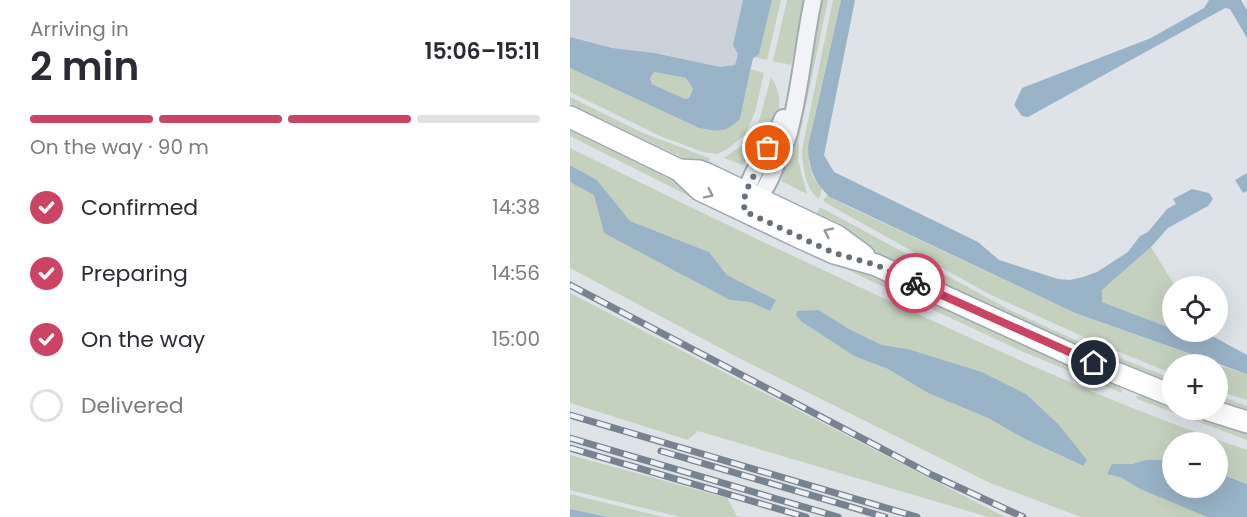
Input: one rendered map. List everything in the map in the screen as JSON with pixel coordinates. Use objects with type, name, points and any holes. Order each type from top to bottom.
[{"type":"main road","points":[[570,117],[679,170],[700,190],[749,201],[834,253],[876,265],[1072,355],[1162,392]]},
{"type":"main road","points":[[1228,416],[1247,422]]},
{"type":"street","points":[[749,201],[770,179],[790,130],[813,0]]},
{"type":"shaded area","points":[[570,0],[758,0],[738,83],[570,42]]},
{"type":"green space","points":[[772,0],[781,0],[767,60],[753,57],[759,54]]},
{"type":"green space","points":[[787,0],[805,0],[791,65],[773,61]]},
{"type":"green space","points":[[820,0],[828,0],[799,138],[798,160],[807,194],[781,181],[792,141]]},
{"type":"green space","points":[[833,0],[841,0],[815,114],[809,163],[813,177],[822,189],[819,199],[814,195],[808,183],[802,150]]},
{"type":"green space","points":[[570,68],[699,128],[713,131],[740,119],[751,69],[764,73],[755,112],[745,135],[717,154],[703,152],[660,136],[570,92]]},
{"type":"green space","points":[[654,72],[686,78],[693,89],[689,98],[685,99],[652,84],[650,78]]},
{"type":"green space","points":[[771,77],[779,102],[778,113],[768,136],[742,165],[724,158],[748,141],[757,128]]},
{"type":"green space","points":[[570,97],[643,133],[709,158],[710,161],[706,168],[700,166],[570,104]]},
{"type":"green space","points":[[570,130],[695,191],[689,196],[570,136]]},
{"type":"green space","points":[[570,148],[911,311],[1119,403],[1196,432],[1162,432],[1162,460],[1112,464],[1107,474],[1122,478],[1140,489],[1207,517],[1081,517],[990,483],[739,358],[570,268],[570,182],[594,194],[605,233],[730,299],[750,302],[770,311],[776,300],[727,275],[709,252],[630,221],[597,180],[570,165]],"holes":[[[819,310],[849,329],[882,345],[908,349],[982,372],[1026,394],[1087,460],[1082,466],[1023,438],[988,418],[928,393],[888,369],[854,356],[802,322],[796,314]]]},
{"type":"green space","points":[[827,194],[847,206],[1075,313],[1189,354],[1162,354],[1162,369],[1095,342],[989,294],[824,202]]},
{"type":"green space","points":[[820,207],[1010,310],[1077,341],[1162,375],[1162,382],[1036,330],[901,267],[813,221]]},
{"type":"green space","points":[[1151,247],[1169,276],[1162,276],[1162,325],[1102,302],[1102,290]]},
{"type":"green space","points":[[832,256],[1005,336],[1121,385],[1122,393],[1019,350],[822,258]]},
{"type":"green space","points":[[570,293],[1005,517],[988,517],[698,431],[688,440],[570,403]]},
{"type":"green space","points":[[1228,368],[1247,374],[1247,400],[1228,394]]},
{"type":"green space","points":[[1142,395],[1162,402],[1162,408],[1137,399],[1136,396]]},
{"type":"green space","points":[[1228,399],[1247,406],[1247,411],[1228,405]]},
{"type":"green space","points":[[1193,420],[1210,420],[1247,433],[1247,440]]},
{"type":"green space","points":[[1228,443],[1247,450],[1247,484],[1228,477]]},
{"type":"green space","points":[[570,455],[727,498],[737,516],[741,517],[680,517],[570,490]]},
{"type":"green space","points":[[570,494],[663,517],[608,517],[570,509]]},
{"type":"water","points":[[743,0],[772,0],[759,54],[753,58],[740,119],[730,127],[721,130],[699,128],[570,68],[570,37],[612,48],[654,53],[720,67],[735,65],[738,54],[733,45]],"holes":[[[654,72],[686,78],[693,89],[689,98],[685,99],[652,84],[650,78]]]},
{"type":"water","points":[[841,0],[855,0],[824,155],[834,172],[978,242],[999,260],[1058,279],[1070,280],[1097,272],[1128,252],[1140,236],[1148,232],[1167,209],[1176,204],[1173,199],[1192,189],[1209,193],[1213,199],[1208,206],[1168,228],[1151,247],[1102,290],[1102,302],[1162,325],[1162,342],[1223,342],[1247,355],[1247,374],[1228,367],[1228,354],[1191,354],[1075,313],[830,197],[813,175],[808,147]]},
{"type":"water","points":[[1209,0],[1241,0],[1247,10],[1247,38],[1230,9],[1225,8],[1028,117],[1022,116],[1014,105],[1022,88],[1151,38],[1204,8]]},
{"type":"water","points":[[570,165],[597,180],[630,221],[709,252],[727,275],[776,300],[770,311],[750,302],[730,300],[604,233],[594,195],[570,182]]},
{"type":"water","points":[[1247,173],[1247,191],[1243,193],[1235,180]]},
{"type":"water","points":[[819,310],[849,329],[882,345],[908,349],[982,372],[1026,394],[1058,424],[1087,460],[1083,466],[1023,438],[988,418],[928,393],[888,369],[854,356],[802,322],[796,315],[797,311]]},
{"type":"water","points":[[1146,460],[1162,460],[1162,498],[1228,498],[1228,477],[1247,484],[1247,517],[1207,517],[1140,489],[1122,478],[1107,474],[1112,464],[1132,464]]},
{"type":"water","points":[[570,509],[608,517],[570,517]]},
{"type":"railway","points":[[570,285],[932,475],[1023,517]]},
{"type":"railway","points":[[570,415],[917,517]]},
{"type":"railway","points":[[570,438],[838,517]]},
{"type":"railway","points":[[570,448],[806,517]]},
{"type":"railway","points":[[661,451],[885,517]]},
{"type":"way so far","points":[[768,148],[745,193],[744,211],[834,253],[876,265],[915,283]]},
{"type":"route","points":[[915,283],[1094,363]]}]
